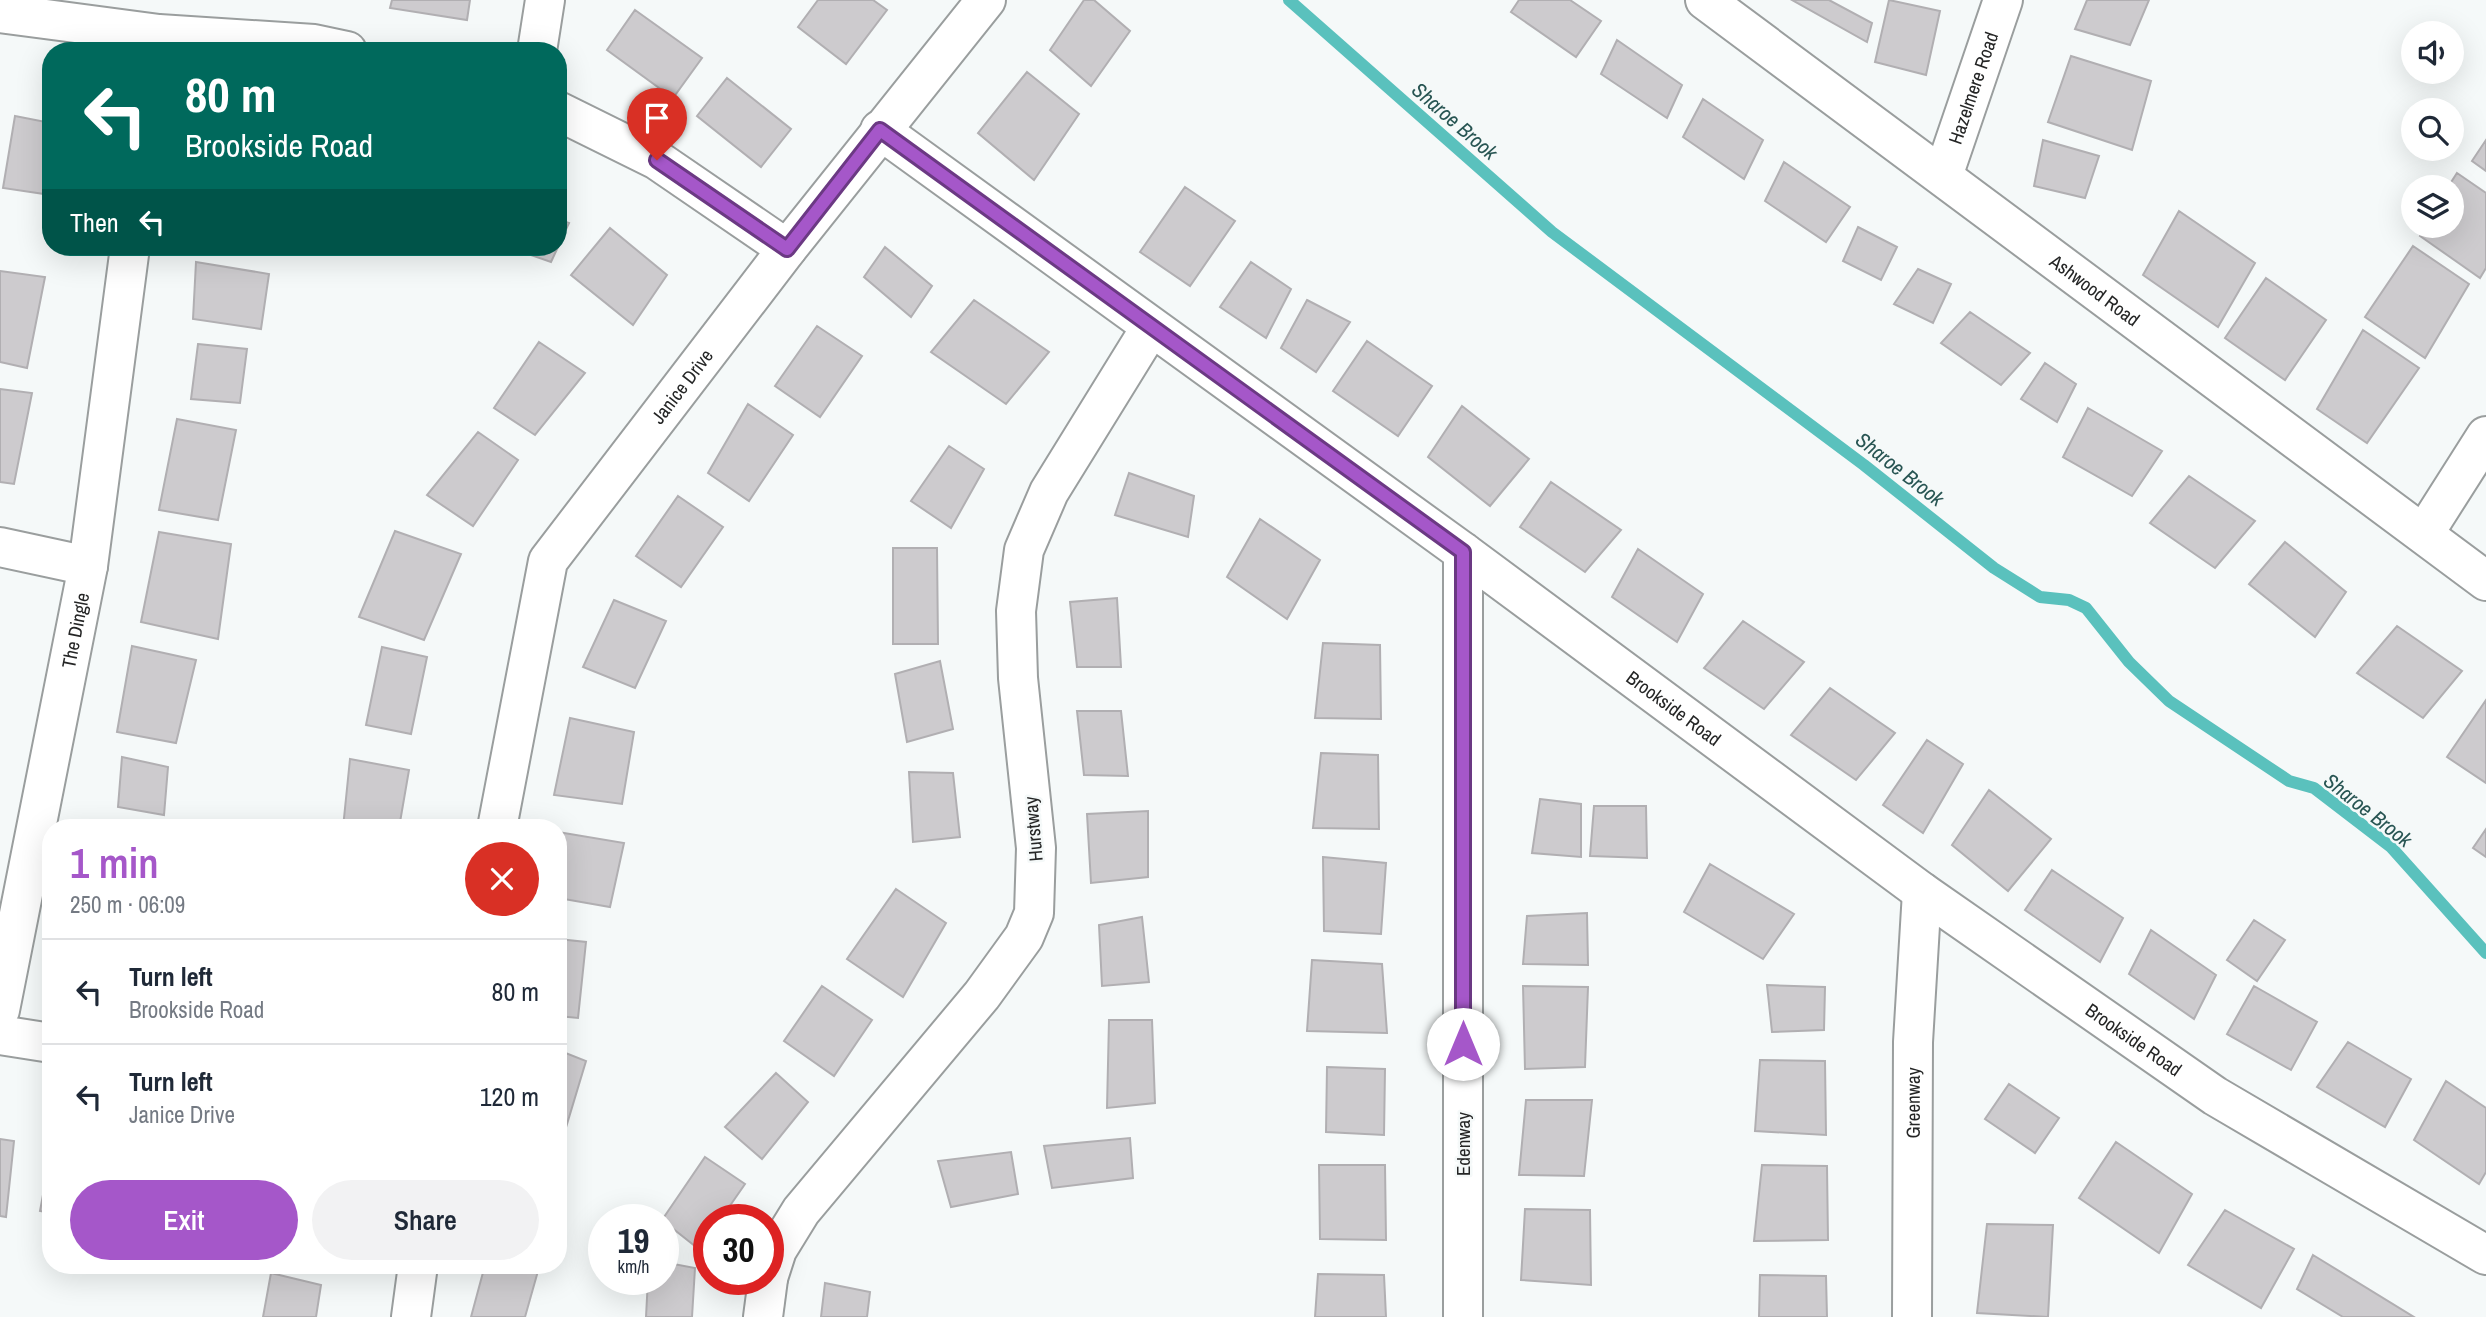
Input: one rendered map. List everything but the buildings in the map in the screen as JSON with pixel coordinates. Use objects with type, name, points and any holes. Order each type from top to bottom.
[{"type":"street","points":[[538,42],[545,0]]},
{"type":"street","name":"Janice Drive","points":[[499,819],[548,561],[787,249],[986,0]]},
{"type":"street","name":"Ashwood Road","points":[[1705,0],[2425,532],[2486,581]]},
{"type":"street","name":"Hazelmere Road","points":[[1943,176],[2003,0]]},
{"type":"street","points":[[0,13],[157,42]]},
{"type":"street","points":[[567,115],[621,139],[657,160],[787,249]]},
{"type":"street","name":"Brookside Road","points":[[880,130],[1463,552],[1922,892],[2216,1096],[2486,1255]]},
{"type":"street","name":"The Dingle","points":[[0,1010],[88,566],[129,256]]},
{"type":"street","name":"Hurstway","points":[[784,1239],[801,1211],[982,995],[1024,937],[1034,913],[1036,848],[1016,611],[1024,550],[1049,492],[1151,327]]},
{"type":"street","points":[[2425,532],[2486,436]]},
{"type":"street","points":[[0,547],[88,566]]},
{"type":"street","name":"Edenway","points":[[1463,552],[1463,1317]]},
{"type":"street","name":"Greenway","points":[[1912,1317],[1913,1042],[1922,892]]},
{"type":"street","points":[[0,1035],[42,1042]]},
{"type":"street","points":[[411,1317],[417,1274]]},
{"type":"street","name":"Hurstway","points":[[763,1317],[766,1295]]},
{"type":"waterway","name":"Sharoe Brook","points":[[1289,0],[1552,232],[1864,465],[1994,568],[2040,597],[2069,600],[2086,608],[2129,662],[2169,701],[2289,781],[2314,788],[2391,847],[2486,953]]},
{"type":"route","points":[[657,160],[787,249],[880,130],[1463,552],[1463,1044]]}]
